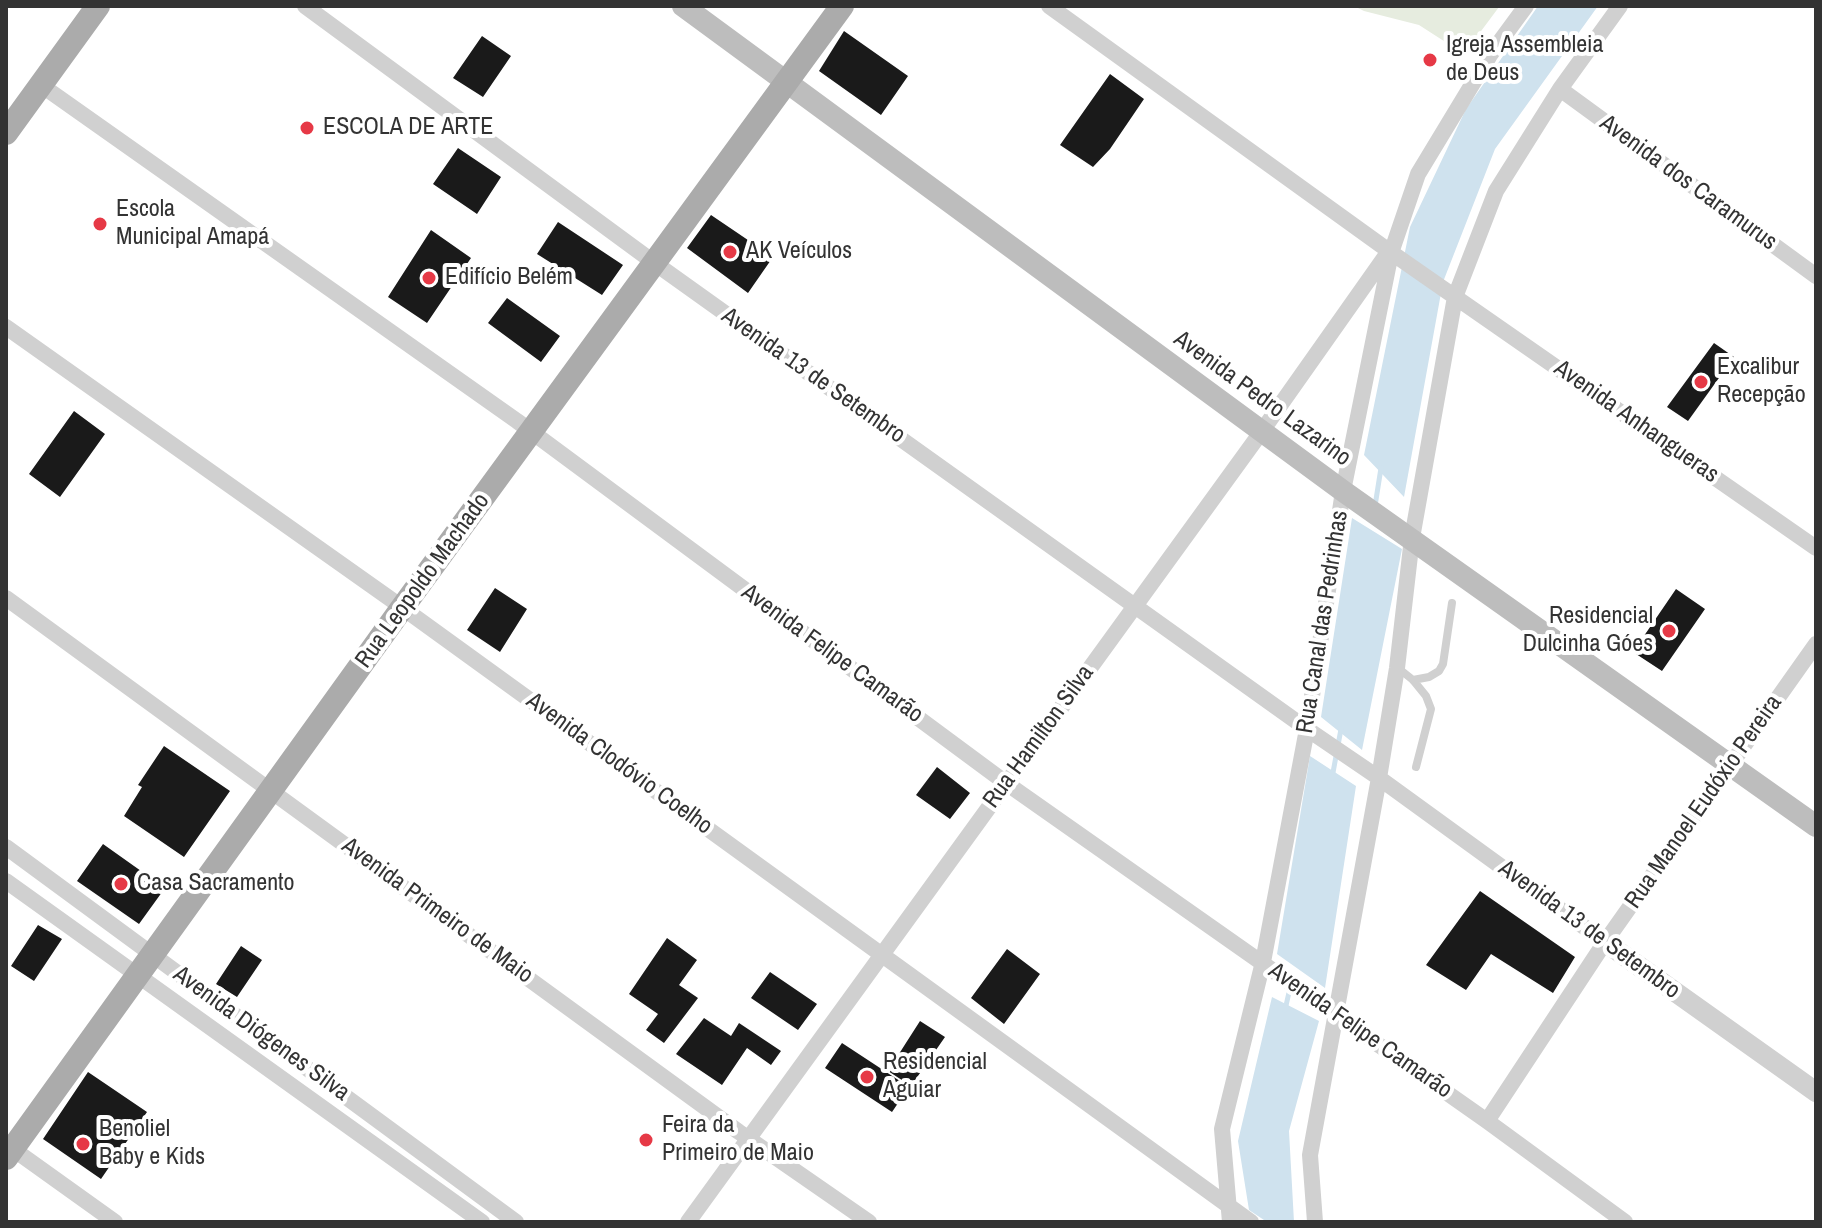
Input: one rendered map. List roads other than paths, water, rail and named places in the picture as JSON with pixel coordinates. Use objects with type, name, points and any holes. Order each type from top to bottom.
[{"type":"main road","points":[[6,133],[98,6]]},
{"type":"main road","name":"Avenida Pedro Lazarino","points":[[683,6],[788,80],[1343,491],[1816,826]]},
{"type":"main road","name":"Rua Leopoldo Machado","points":[[8,1151],[842,6]]},
{"type":"street","name":"Avenida 13 de Setembro","points":[[305,6],[656,264],[1816,1092]]},
{"type":"street","points":[[1049,6],[1393,254]]},
{"type":"street","name":"Rua Canal das Pedrinhas","points":[[1230,1214],[1222,1129],[1269,967],[1343,491],[1393,254],[1418,174],[1490,55],[1526,6]]},
{"type":"street","points":[[1315,1222],[1310,1155],[1329,1010],[1379,778],[1397,668],[1412,538],[1452,295],[1496,191],[1560,89],[1620,6]]},
{"type":"street","name":"Avenida Felipe Camarão","points":[[41,85],[532,432],[1006,783],[1487,1121],[1625,1222]]},
{"type":"street","name":"Avenida dos Caramurus","points":[[1560,89],[1816,276]]},
{"type":"street","name":"Avenida Anhangueras","points":[[1393,254],[1816,548]]},
{"type":"street","name":"Rua Hamilton Silva","points":[[688,1222],[1393,254]]},
{"type":"street","name":"Avenida Clodóvio Coelho","points":[[6,327],[881,953],[1230,1214],[1251,1222]]},
{"type":"street","name":"Avenida Primeiro de Maio","points":[[6,598],[748,1138],[869,1222]]},
{"type":"street","name":"Rua Manoel Eudóxio Pereira","points":[[1487,1121],[1605,942],[1816,644]]},
{"type":"street","name":"Avenida Diógenes Silva","points":[[6,847],[516,1222]]},
{"type":"street","name":"Avenida Diógenes Silva","points":[[6,881],[482,1222]]},
{"type":"street","points":[[8,1151],[104,1219]]},
{"type":"lane","points":[[1413,680],[1429,677],[1439,671],[1443,664],[1452,603]]},
{"type":"lane","points":[[1397,668],[1413,680],[1426,696],[1431,709],[1416,767]]},
{"type":"water","points":[[1538,6],[1598,6],[1495,149],[1443,282],[1404,497],[1364,455],[1410,227],[1466,109]]},
{"type":"water","points":[[1352,518],[1402,549],[1362,750],[1321,717]]},
{"type":"water","points":[[1310,756],[1356,786],[1325,988],[1277,954]]},
{"type":"water","points":[[1272,997],[1319,1021],[1289,1131],[1294,1222],[1267,1222],[1249,1210],[1238,1141]]},
{"type":"waterway","points":[[1375,506],[1381,468]]},
{"type":"waterway","points":[[1332,778],[1341,729]]},
{"type":"waterway","points":[[1285,1010],[1290,988]]},
{"type":"place","name":"Igreja Assembleia de Deus","points":[[1430,60]]},
{"type":"place","name":"ESCOLA DE ARTE","points":[[307,128]]},
{"type":"place","name":"Escola Municipal Amapá","points":[[100,224]]},
{"type":"place","name":"AK Veículos","points":[[730,252]]},
{"type":"place","name":"Edifício Belém","points":[[429,278]]},
{"type":"place","name":"Excalibur Recepção","points":[[1701,382]]},
{"type":"place","name":"Residencial Dulcinha Góes","points":[[1669,631]]},
{"type":"place","name":"Casa Sacramento","points":[[121,884]]},
{"type":"place","name":"Residencial Aguiar","points":[[867,1077]]},
{"type":"place","name":"Feira da Primeiro de Maio","points":[[646,1140]]},
{"type":"place","name":"Benoliel Baby e Kids","points":[[83,1144]]}]
